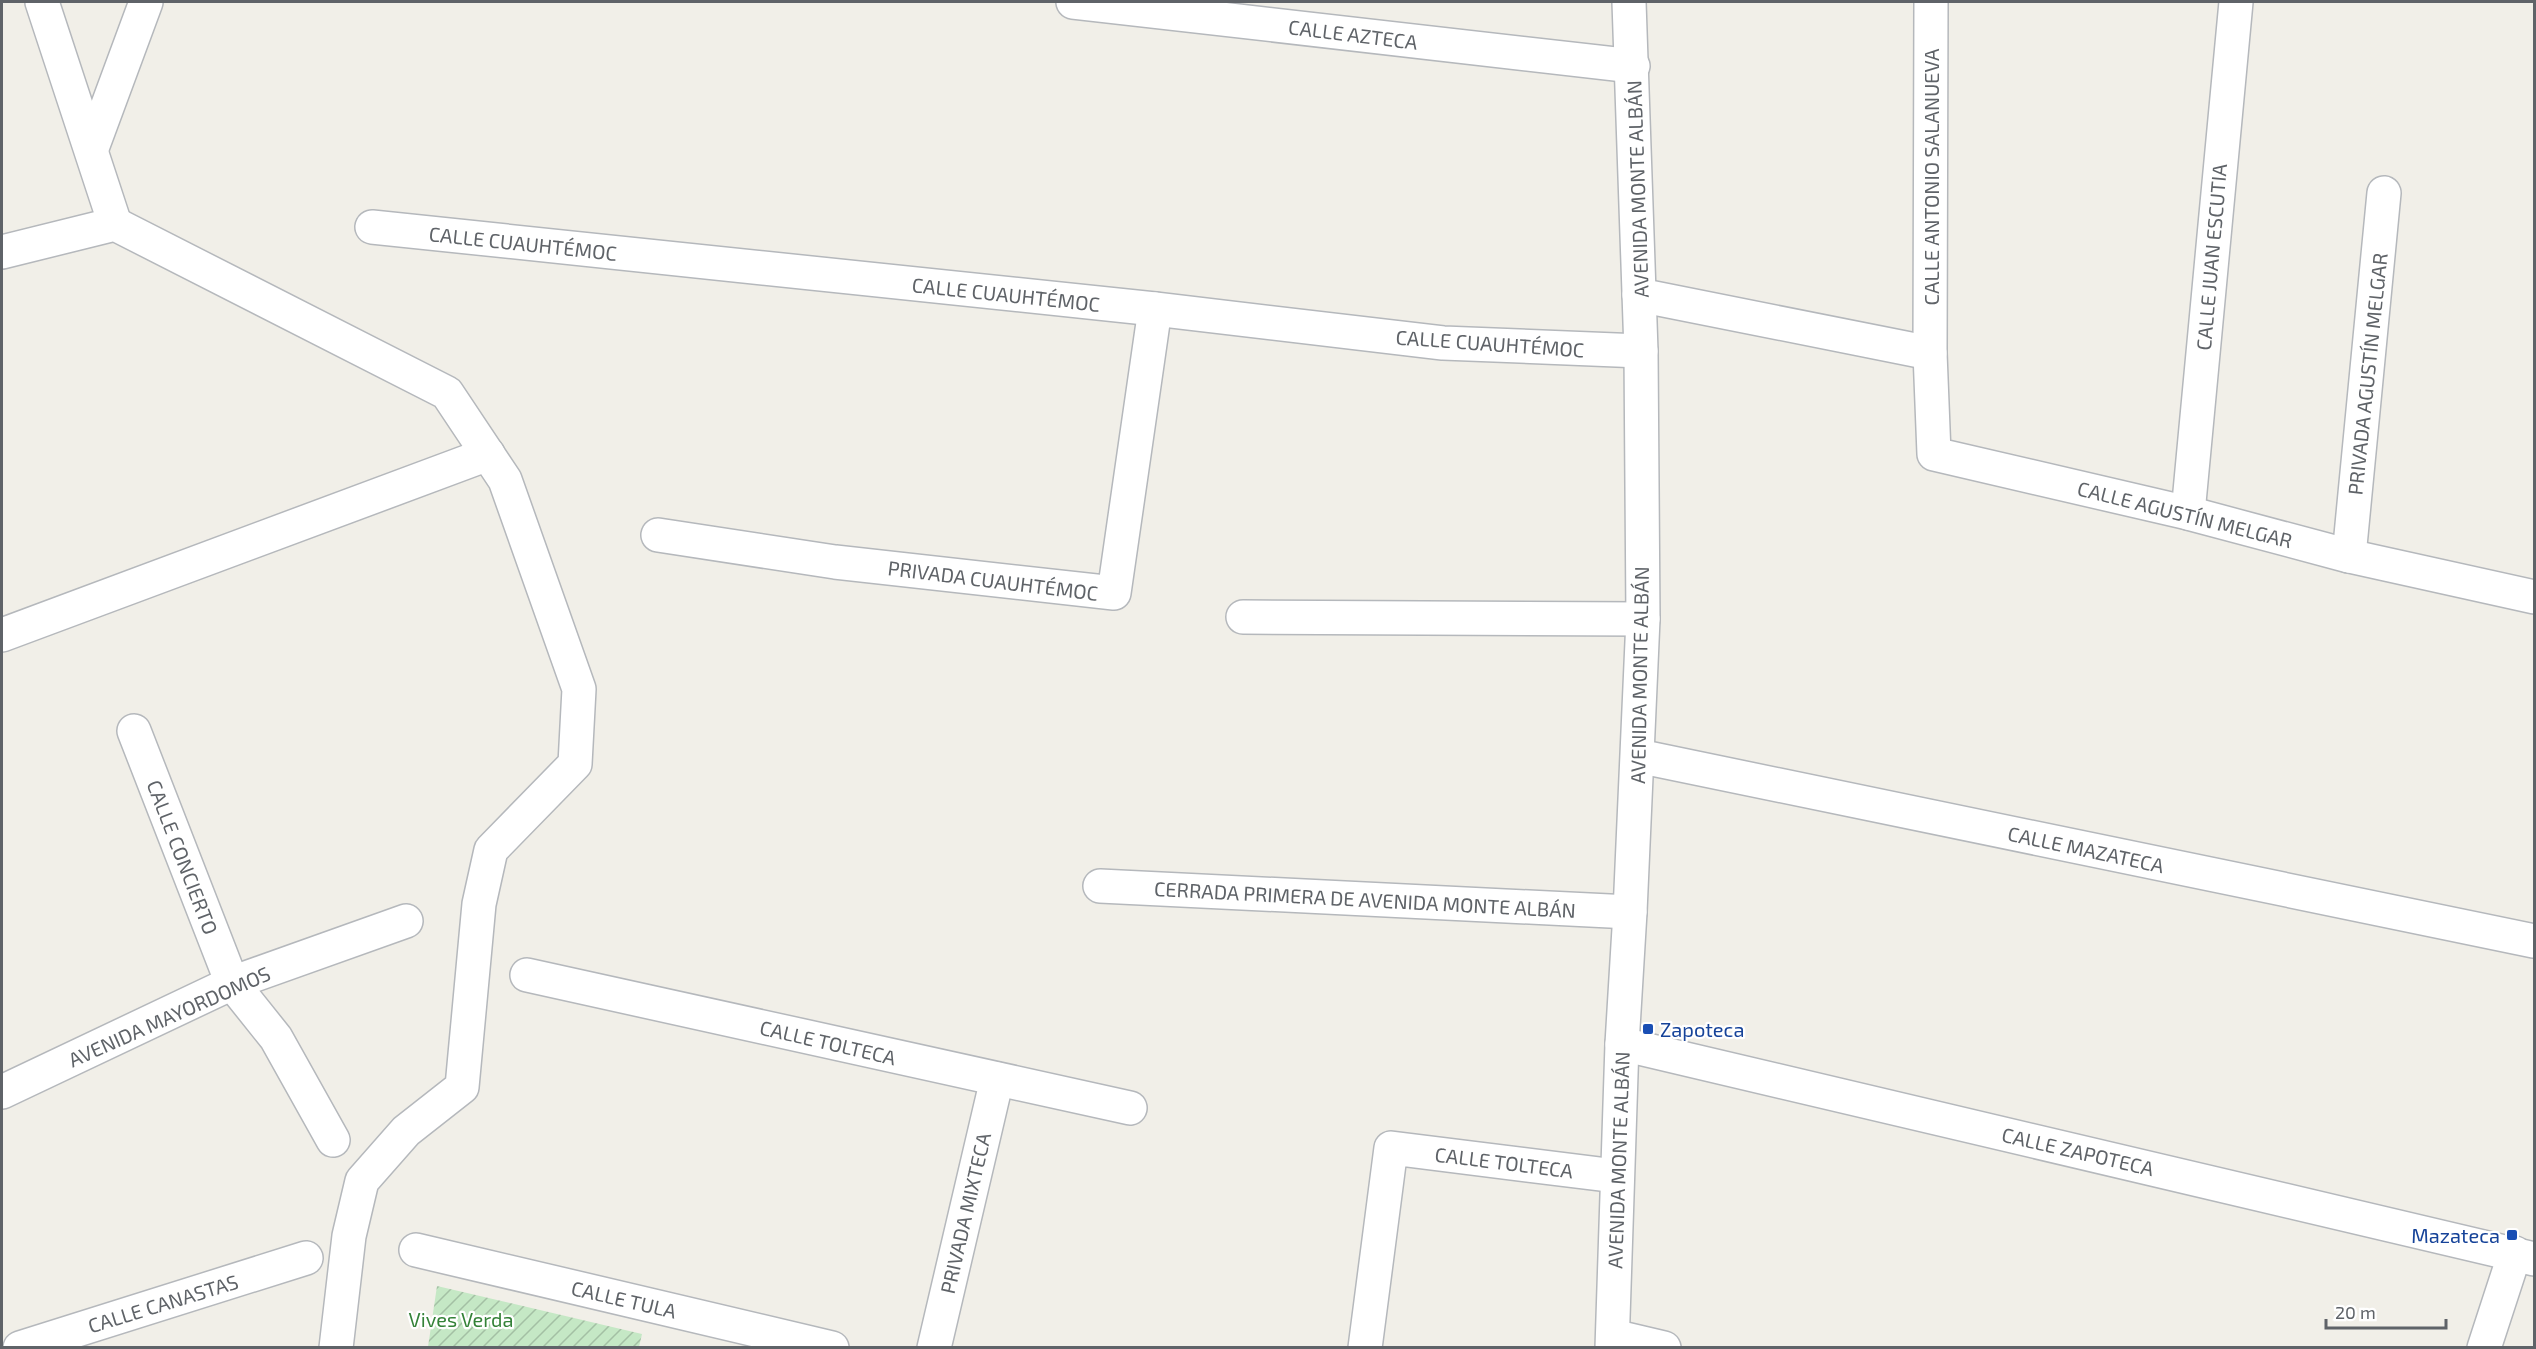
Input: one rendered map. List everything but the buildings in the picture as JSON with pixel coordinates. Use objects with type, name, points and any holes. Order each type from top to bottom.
[{"type":"street","points":[[42,2],[92,148],[115,224]]},
{"type":"street","points":[[92,148],[146,2]]},
{"type":"street","name":"CALLE AZTECA","points":[[1072,2],[1633,66]]},
{"type":"street","name":"AVENIDA MONTE ALBÁN","points":[[1613,1342],[1616,1176],[1643,619],[1640,295],[1629,2]]},
{"type":"street","name":"CALLE ANTONIO SALANUEVA","points":[[1930,352],[1931,2]]},
{"type":"street","name":"CALLE JUAN ESCUTIA","points":[[2188,513],[2236,2]]},
{"type":"street","name":"PRIVADA AGUSTÍN MELGAR","points":[[2349,556],[2384,193]]},
{"type":"street","points":[[2,252],[115,224],[447,393],[506,480],[579,689],[575,764],[491,850],[478,904],[462,1087],[406,1131],[362,1181],[349,1236],[336,1347]]},
{"type":"street","name":"CALLE CUAUHTÉMOC","points":[[372,227],[1155,309],[1443,343],[1641,351]]},
{"type":"street","points":[[1640,295],[1930,352]]},
{"type":"street","name":"PRIVADA CUAUHTÉMOC","points":[[658,535],[835,561],[1114,593],[1155,309]]},
{"type":"street","name":"CALLE AGUSTÍN MELGAR","points":[[1930,352],[1934,454],[2188,513],[2349,556],[2535,597]]},
{"type":"street","points":[[2,635],[488,454]]},
{"type":"street","points":[[1243,617],[1643,619]]},
{"type":"street","name":"CALLE CONCIERTO","points":[[134,731],[232,983],[276,1038],[333,1140]]},
{"type":"street","name":"CALLE MAZATECA","points":[[1638,756],[2535,941]]},
{"type":"street","name":"CERRADA PRIMERA DE AVENIDA MONTE ALBÁN","points":[[1100,886],[1630,912]]},
{"type":"street","name":"AVENIDA MAYORDOMOS","points":[[2,1092],[232,983],[406,921]]},
{"type":"street","name":"CALLE TOLTECA","points":[[527,975],[1130,1108]]},
{"type":"street","name":"CALLE ZAPOTECA","points":[[1622,1044],[2525,1256]]},
{"type":"street","name":"PRIVADA MIXTECA","points":[[934,1347],[997,1079]]},
{"type":"street","name":"CALLE TOLTECA","points":[[1365,1347],[1391,1148],[1616,1176]]},
{"type":"street","name":"CALLE TULA","points":[[416,1250],[832,1347]]},
{"type":"street","points":[[2484,1347],[2525,1256]]},
{"type":"street","name":"CALLE CANASTAS","points":[[20,1347],[306,1258]]},
{"type":"street","points":[[1613,1342],[1664,1347]]},
{"type":"green space","name":"Vives Verda","points":[[437,1286],[642,1334],[639,1347],[428,1347]]},
{"type":"place","name":"Zapoteca","points":[[1648,1029]]},
{"type":"place","name":"Mazateca","points":[[2512,1235]]}]
